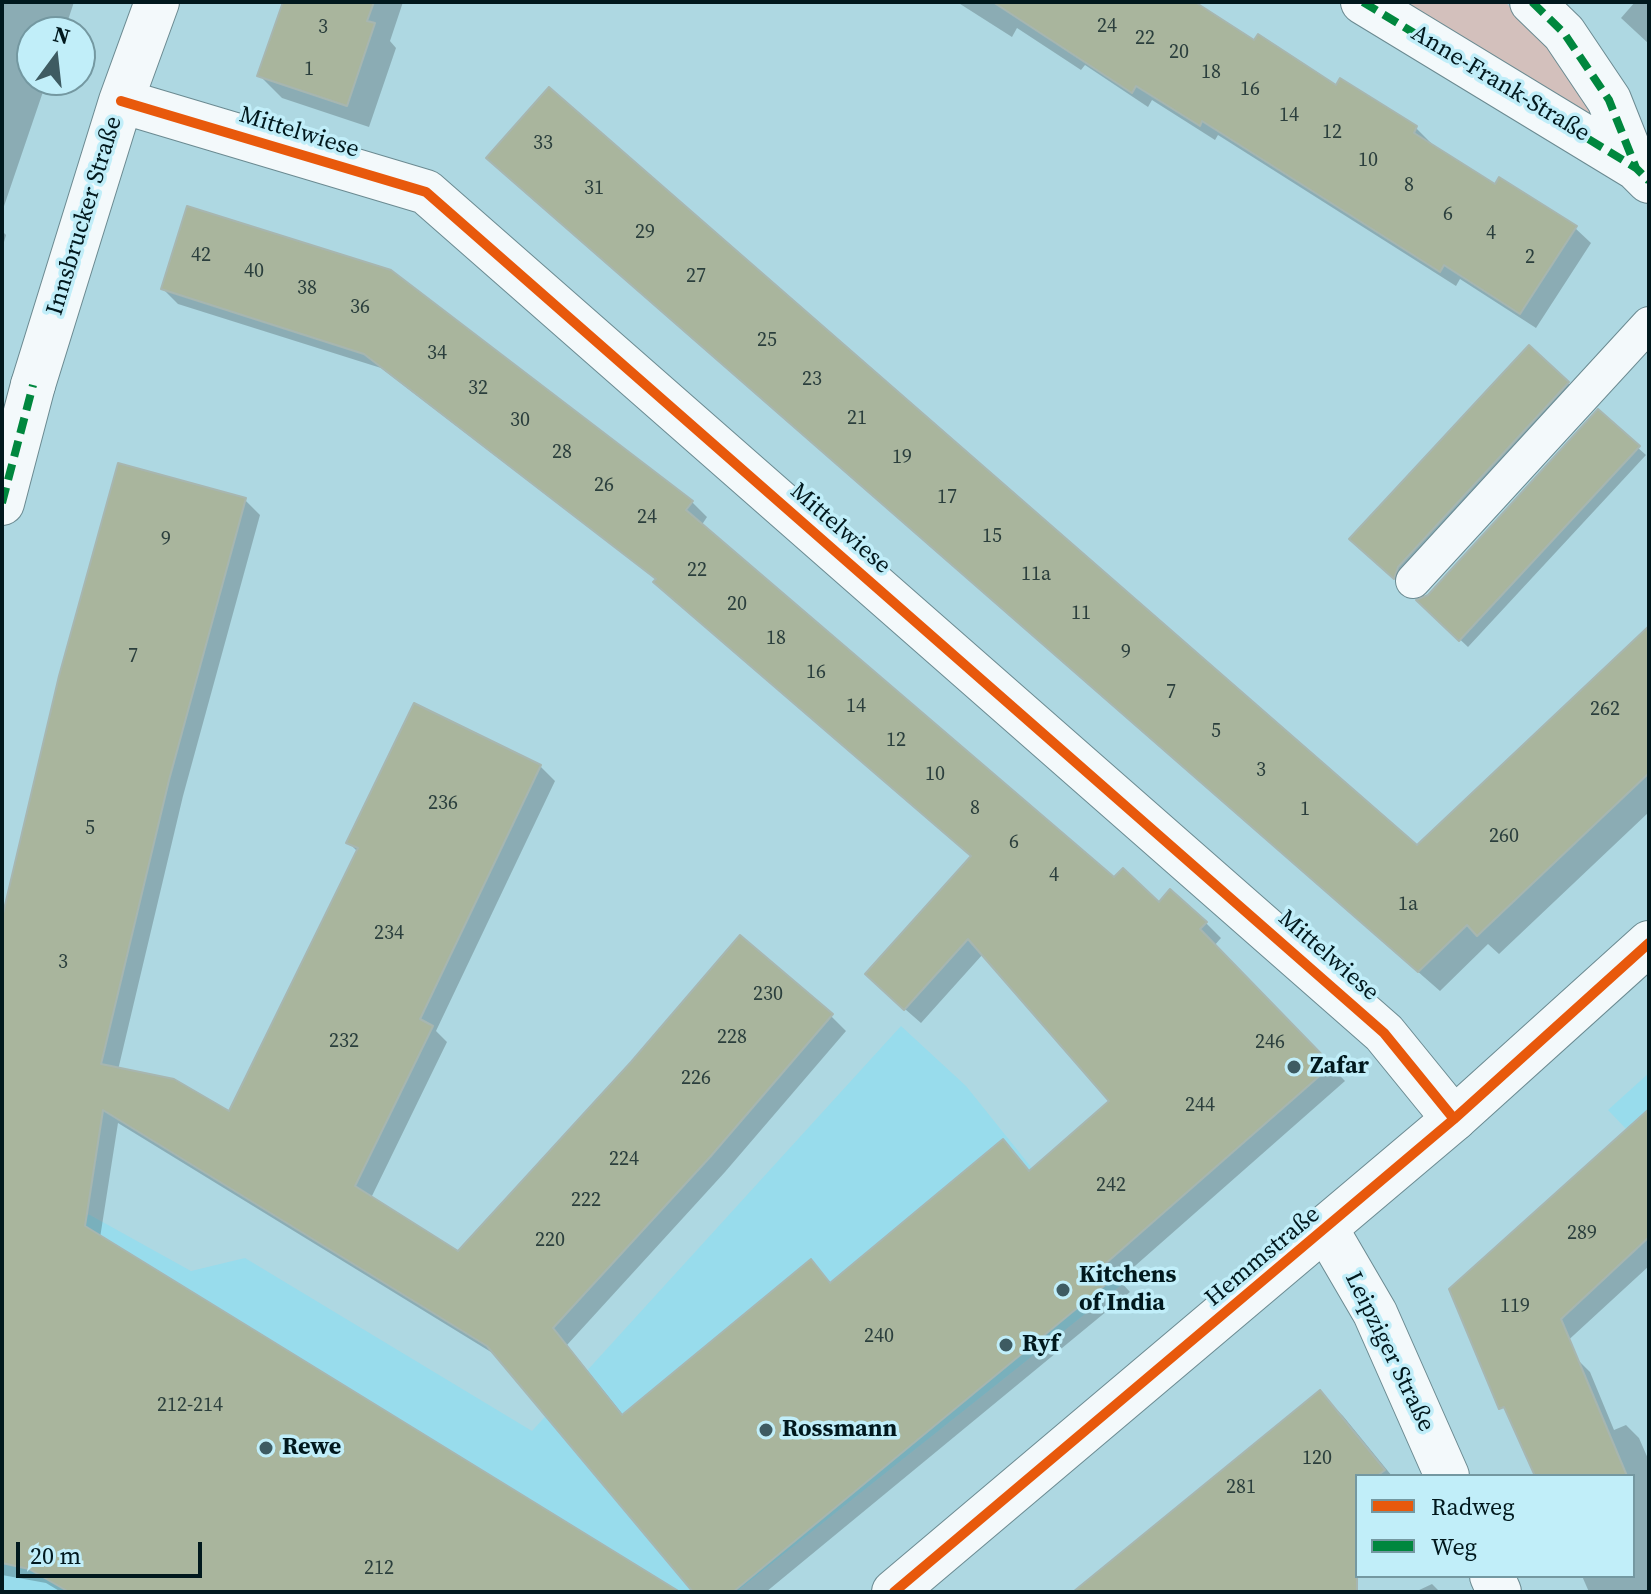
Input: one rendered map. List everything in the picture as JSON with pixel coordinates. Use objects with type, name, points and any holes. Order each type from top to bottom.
[{"type":"street","name":"Innsbrucker Straße","points":[[2,503],[33,385],[121,101],[157,2]]},
{"type":"street","name":"Anne-Frank-Straße","points":[[1363,2],[1643,174]]},
{"type":"street","name":"Anne-Frank-Straße","points":[[1532,2],[1564,33],[1609,100],[1643,174]]},
{"type":"street","name":"Mittelwiese","points":[[121,101],[426,192],[1384,1033],[1454,1119]]},
{"type":"street","name":"Hemmstraße","points":[[894,1592],[1454,1119],[1649,943]]},
{"type":"street","name":"Leipziger Straße","points":[[1326,1229],[1375,1313],[1446,1474]]},
{"type":"lane","points":[[1413,581],[1649,324]]},
{"type":"shaded area","points":[[1399,2],[1505,2],[1546,41],[1595,110],[1581,116]]},
{"type":"shaded area","points":[[901,1026],[966,1086],[1124,1283],[736,1592],[2,1592],[2,1199],[90,1215],[191,1271],[245,1258],[532,1431]]},
{"type":"shaded area","points":[[1649,1073],[1649,1153],[1608,1110]]},
{"type":"building","points":[[283,2],[374,2],[367,21],[375,23],[347,106],[257,76]]},
{"type":"building","points":[[993,2],[1195,2],[1254,40],[1258,34],[1336,85],[1340,78],[1417,126],[1414,133],[1495,184],[1499,177],[1577,226],[1520,314],[1444,265],[1440,272],[1202,121],[1200,126],[1136,86],[1132,93]]},
{"type":"building","points":[[549,87],[1417,845],[1649,626],[1649,773],[1477,936],[1467,925],[1418,972],[486,158]]},
{"type":"building","points":[[187,206],[391,270],[693,501],[686,510],[1114,877],[1123,868],[1159,902],[1170,889],[1207,922],[1200,929],[1332,1065],[1105,1264],[1116,1276],[733,1592],[693,1592],[487,1346],[103,1110],[85,1226],[680,1592],[69,1592],[29,1569],[2,1563],[2,918],[59,676],[118,463],[246,498],[169,780],[101,1064],[174,1079],[229,1111],[358,848],[346,843],[414,703],[541,765],[420,1019],[433,1026],[355,1186],[458,1251],[631,1062],[740,935],[833,1014],[710,1157],[553,1328],[622,1415],[811,1259],[830,1283],[1003,1139],[1029,1171],[1109,1101],[968,939],[904,1010],[865,974],[971,856],[653,582],[656,579],[364,354],[161,289]]},
{"type":"building","points":[[1529,345],[1569,382],[1398,567],[1394,579],[1349,539]]},
{"type":"building","points":[[1598,409],[1640,446],[1459,641],[1416,600],[1428,595]]},
{"type":"building","points":[[1649,1109],[1649,1237],[1561,1319],[1626,1474],[1534,1474],[1504,1407],[1499,1409],[1449,1289]]},
{"type":"building","points":[[1320,1390],[1385,1470],[1380,1474],[1355,1474],[1357,1592],[1073,1592]]},
{"type":"marked path","points":[[1363,2],[1636,168],[1649,181]]},
{"type":"marked path","points":[[1532,2],[1564,33],[1609,100],[1636,168]]},
{"type":"marked path","points":[[2,503],[33,385]]},
{"type":"cycle path","points":[[121,101],[426,192],[1384,1033],[1454,1119]]},
{"type":"cycle path","points":[[894,1592],[1454,1119],[1649,943]]},
{"type":"place","name":"Zafar","points":[[1294,1067]]},
{"type":"place","name":"Kitchens of India","points":[[1063,1290]]},
{"type":"place","name":"Ryf","points":[[1006,1345]]},
{"type":"place","name":"Rossmann","points":[[766,1430]]},
{"type":"place","name":"Rewe","points":[[266,1448]]}]
